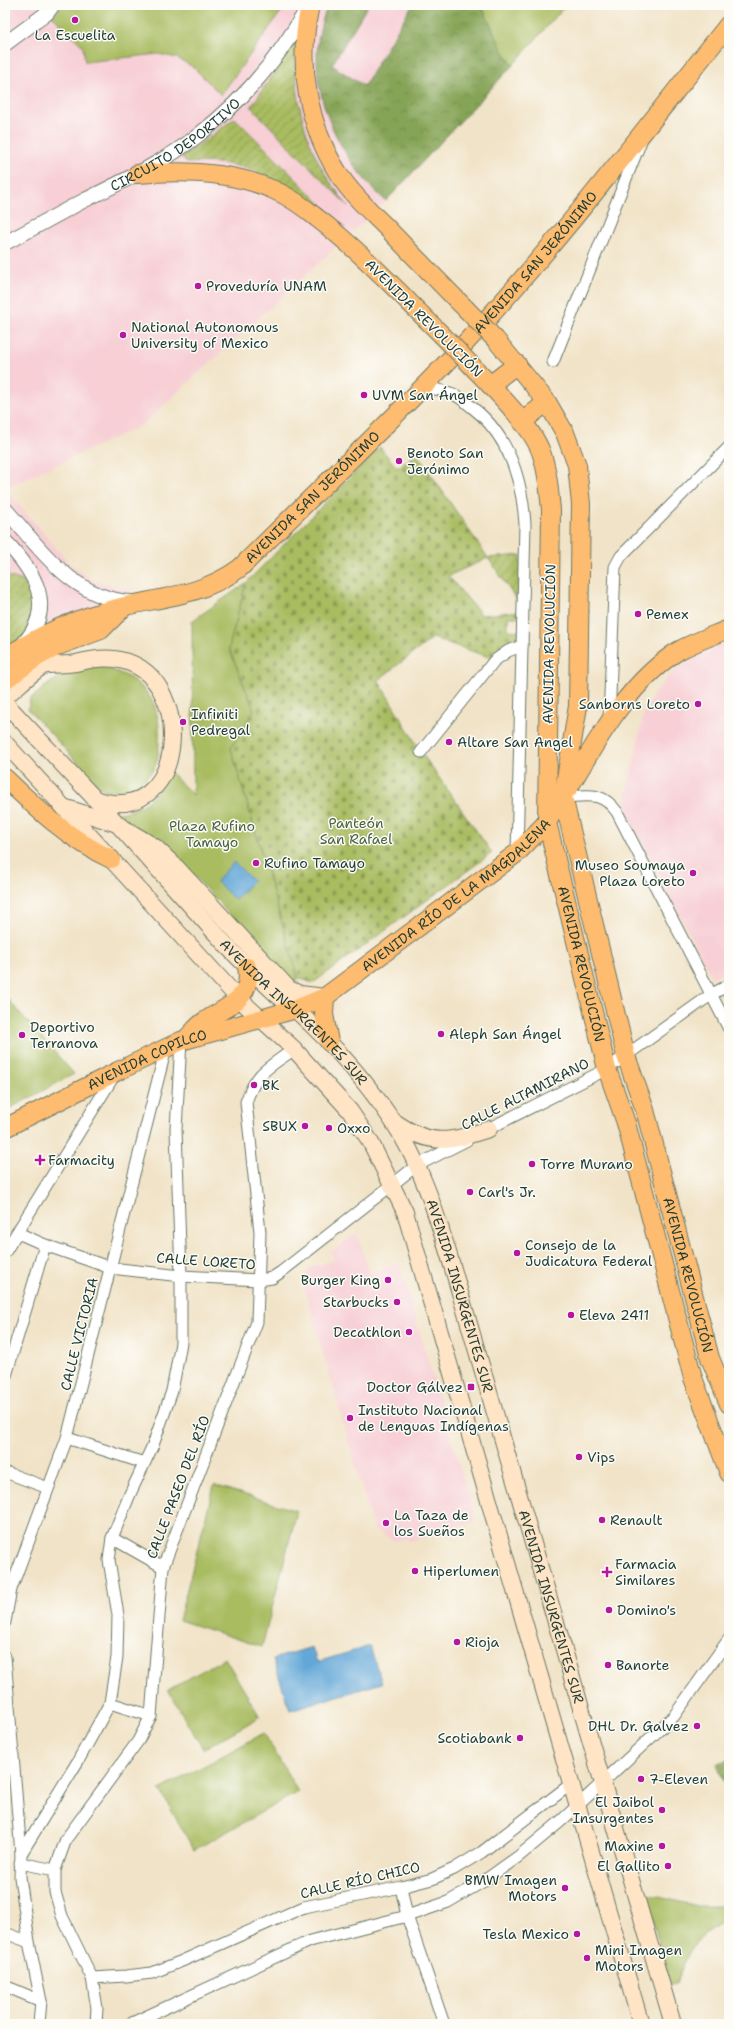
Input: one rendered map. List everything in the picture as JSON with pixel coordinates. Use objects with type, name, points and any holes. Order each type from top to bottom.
[{"type":"main road","name":"AVENIDA REVOLUCIÓN","points":[[309,5],[304,42],[306,90],[315,126],[330,161],[352,192],[496,340],[517,364],[547,402],[565,433],[577,465],[581,504],[578,706],[563,797],[626,1056],[645,1110],[710,1358],[729,1404]]},
{"type":"main road","name":"AVENIDA SAN JERÓNIMO","points":[[12,653],[53,630],[125,606],[152,602],[205,588],[240,568],[424,387],[469,338],[553,243],[729,24]]},
{"type":"main road","name":"AVENIDA REVOLUCIÓN","points":[[137,174],[178,172],[220,175],[257,184],[287,196],[345,239],[441,334],[490,385],[522,422],[541,451],[548,478],[551,510],[547,822],[607,1069],[626,1123],[693,1378],[729,1473]]},
{"type":"main road","points":[[490,385],[517,364]]},
{"type":"main road","points":[[522,422],[547,402]]},
{"type":"main road","points":[[5,680],[45,653],[79,637],[101,630],[125,606]]},
{"type":"main road","name":"AVENIDA RÍO DE LA MAGDALENA","points":[[296,1010],[325,997],[517,853],[547,822],[609,722],[645,679],[667,660],[689,646],[729,629]]},
{"type":"main road","points":[[5,697],[44,665],[65,666],[93,660],[117,659],[138,666],[152,679],[163,695],[172,727],[172,747],[165,773],[151,791],[137,800],[116,804],[95,799]]},
{"type":"main road","name":"AVENIDA INSURGENTES SUR","points":[[10,708],[95,799],[247,967],[296,1010],[329,1042],[354,1070],[392,1120],[416,1166],[433,1204],[451,1262],[673,2024]]},
{"type":"main road","name":"AVENIDA INSURGENTES SUR","points":[[5,743],[66,807],[111,859],[239,999],[263,1019],[294,1049],[335,1094],[362,1126],[392,1185],[405,1212],[641,2024]]},
{"type":"main road","points":[[5,778],[53,823],[91,850],[111,859]]},
{"type":"main road","points":[[66,807],[117,824],[149,843],[164,855],[289,989],[300,994],[325,997],[324,1014],[329,1042]]},
{"type":"main road","points":[[178,1042],[203,1022],[239,999],[245,992],[248,985],[247,967]]},
{"type":"main road","name":"AVENIDA COPILCO","points":[[5,1128],[118,1070],[178,1042],[296,1010]]},
{"type":"main road","points":[[392,1120],[420,1137],[446,1141],[489,1129]]},
{"type":"street","points":[[5,44],[47,13],[53,5]]},
{"type":"street","name":"CIRCUITO DEPORTIVO","points":[[5,243],[137,174],[196,137],[232,106],[272,62],[309,5]]},
{"type":"street","points":[[553,362],[648,126]]},
{"type":"street","name":"AVENIDA REVOLUCIÓN","points":[[424,387],[454,394],[478,412],[500,435],[513,461],[521,491],[525,524],[517,853]]},
{"type":"street","points":[[609,722],[608,697],[614,567],[621,556],[729,448]]},
{"type":"street","points":[[5,509],[60,571],[78,585],[112,600],[139,603],[152,602]]},
{"type":"street","points":[[5,541],[20,557],[36,583],[40,596],[40,610],[35,629],[12,653]]},
{"type":"street","points":[[420,752],[494,660],[508,651],[522,646]]},
{"type":"street","points":[[563,797],[596,796],[611,803],[729,1029]]},
{"type":"street","name":"CALLE ALTAMIRANO","points":[[392,1185],[416,1166],[607,1069],[712,994],[729,985]]},
{"type":"street","points":[[21,1859],[110,1703],[117,1657],[118,1615],[109,1560],[112,1538],[153,1445],[172,1391],[181,1343],[182,1276],[176,1129],[178,1042]]},
{"type":"street","name":"CALLE VICTORIA","points":[[5,1622],[8,1589],[67,1438],[111,1268],[178,1042]]},
{"type":"street","name":"CALLE PASEO DEL RÍO","points":[[96,2024],[97,2008],[92,1978],[62,1916],[55,1892],[55,1870],[66,1839],[138,1741],[150,1716],[163,1567],[257,1322],[260,1232],[246,1102],[252,1086],[259,1074],[294,1049]]},
{"type":"street","points":[[5,1252],[118,1070]]},
{"type":"street","name":"CALLE LORETO","points":[[18,1233],[45,1245],[111,1268],[182,1276],[259,1280],[272,1278],[281,1272],[392,1185]]},
{"type":"street","points":[[5,1379],[45,1245]]},
{"type":"street","points":[[67,1438],[144,1463]]},
{"type":"street","points":[[5,1472],[48,1488]]},
{"type":"street","points":[[112,1538],[163,1567]]},
{"type":"street","points":[[130,2024],[310,1941],[448,1902],[484,1881],[519,1856],[577,1806],[674,1716],[729,1639]]},
{"type":"street","points":[[5,1657],[9,1747],[21,1859],[20,1877],[41,2001],[39,2024]]},
{"type":"street","points":[[110,1703],[150,1716]]},
{"type":"street","name":"CALLE RÍO CHICO","points":[[92,1978],[152,1973],[304,1907],[401,1889],[432,1879],[454,1869],[482,1852],[571,1784]]},
{"type":"street","points":[[21,1859],[55,1870]]},
{"type":"street","points":[[401,1889],[406,1913],[444,2024]]},
{"type":"street","points":[[5,1934],[30,1942]]},
{"type":"street","points":[[5,1986],[41,2001]]},
{"type":"shaded area","name":"National Autonomous University of Mexico","points":[[5,5],[566,5],[513,65],[386,201],[142,425],[5,488]]},
{"type":"shaded area","points":[[5,489],[70,564],[92,580],[116,587],[136,589],[37,630],[5,652]]},
{"type":"shaded area","points":[[729,639],[729,969],[712,978],[624,808],[644,712],[656,691],[673,672],[684,664]]},
{"type":"shaded area","points":[[357,1233],[369,1273],[399,1264],[476,1521],[409,1542],[408,1538],[395,1541],[374,1530],[303,1283],[309,1268],[334,1260],[332,1251]]},
{"type":"green space","points":[[62,5],[286,5],[221,95],[193,67],[177,58],[158,54],[85,62],[83,46],[52,16]]},
{"type":"green space","points":[[328,5],[368,5],[332,65],[364,86],[412,5],[481,5],[503,51],[513,65],[386,201],[367,182],[350,160],[336,137],[326,111],[319,85],[317,58],[320,31]]},
{"type":"green space","points":[[481,5],[566,5],[513,65],[503,51]]},
{"type":"green space","points":[[295,41],[297,88],[305,129],[312,148],[322,167],[333,186],[348,206],[251,107]]},
{"type":"green space","points":[[235,118],[345,228],[290,189],[253,171],[233,165],[211,162],[186,163],[182,157]]},
{"type":"green space","name":"Panteón San Rafael","points":[[380,447],[397,468],[417,454],[488,558],[448,576],[482,615],[520,611],[519,617],[508,617],[508,630],[519,631],[519,643],[492,658],[433,638],[378,680],[421,752],[492,853],[313,983],[298,978],[231,748],[254,710],[229,648],[246,583]]},
{"type":"green space","points":[[521,555],[520,605],[488,558]]},
{"type":"green space","points":[[5,575],[32,584],[36,601],[27,635],[5,650]]},
{"type":"green space","name":"Plaza Rufino Tamayo","points":[[246,583],[229,648],[254,710],[231,748],[298,978],[291,982],[165,844],[124,821],[118,813],[143,805],[154,794],[170,772],[193,795],[192,621]]},
{"type":"green space","points":[[94,666],[123,674],[144,689],[151,699],[156,711],[159,725],[158,758],[153,770],[146,778],[134,786],[120,791],[106,790],[100,787],[28,709],[30,699],[59,677]]},
{"type":"green space","name":"Deportivo Terranova","points":[[5,996],[74,1074],[5,1111]]},
{"type":"green space","points":[[214,1485],[297,1511],[262,1647],[179,1620]]},
{"type":"green space","points":[[225,1658],[260,1717],[203,1749],[168,1690]]},
{"type":"green space","points":[[264,1733],[298,1792],[194,1850],[160,1790]]},
{"type":"green space","points":[[729,1759],[729,1794],[717,1764]]},
{"type":"green space","points":[[646,1894],[698,1906],[729,1906],[729,1919],[708,1931],[695,1944],[685,1961],[676,1983],[670,1984]]},
{"type":"water","points":[[234,862],[253,881],[235,900],[216,881]]},
{"type":"water","points":[[370,1646],[382,1683],[290,1710],[273,1659],[312,1647],[317,1662]]},
{"type":"place","name":"La Escuelita","points":[[75,20]]},
{"type":"place","name":"Proveduría UNAM","points":[[198,286]]},
{"type":"place","name":"National Autonomous University of Mexico","points":[[123,335]]},
{"type":"place","name":"UVM San Ángel","points":[[364,395]]},
{"type":"place","name":"Benoto San Jerónimo","points":[[399,461]]},
{"type":"place","name":"Pemex","points":[[638,614]]},
{"type":"place","name":"Sanborns Loreto","points":[[698,704]]},
{"type":"place","name":"Infiniti Pedregal","points":[[183,722]]},
{"type":"place","name":"Altare San Angel","points":[[449,742]]},
{"type":"place","name":"Rufino Tamayo","points":[[256,863]]},
{"type":"place","name":"Museo Soumaya Plaza Loreto","points":[[693,873]]},
{"type":"place","name":"Aleph San Ángel","points":[[441,1034]]},
{"type":"place","name":"Deportivo Terranova","points":[[22,1035]]},
{"type":"place","name":"BK","points":[[254,1085]]},
{"type":"place","name":"SBUX","points":[[305,1126]]},
{"type":"place","name":"Oxxo","points":[[329,1128]]},
{"type":"place","name":"Farmacity","points":[[40,1160]]},
{"type":"place","name":"Torre Murano","points":[[532,1164]]},
{"type":"place","name":"Carl's Jr.","points":[[470,1192]]},
{"type":"place","name":"Consejo de la Judicatura Federal","points":[[517,1253]]},
{"type":"place","name":"Burger King","points":[[388,1280]]},
{"type":"place","name":"Starbucks","points":[[397,1302]]},
{"type":"place","name":"Eleva 2411","points":[[571,1315]]},
{"type":"place","name":"Decathlon","points":[[409,1332]]},
{"type":"place","name":"Doctor Gálvez","points":[[471,1387]]},
{"type":"place","name":"Instituto Nacional de Lenguas Indígenas","points":[[350,1418]]},
{"type":"place","name":"Vips","points":[[579,1457]]},
{"type":"place","name":"Renault","points":[[602,1520]]},
{"type":"place","name":"La Taza de los Sueños","points":[[386,1523]]},
{"type":"place","name":"Hiperlumen","points":[[415,1571]]},
{"type":"place","name":"Farmacia Similares","points":[[607,1572]]},
{"type":"place","name":"Domino's","points":[[609,1610]]},
{"type":"place","name":"Rioja","points":[[457,1642]]},
{"type":"place","name":"Banorte","points":[[608,1665]]},
{"type":"place","name":"DHL Dr. Galvez","points":[[697,1726]]},
{"type":"place","name":"Scotiabank","points":[[520,1738]]},
{"type":"place","name":"7-Eleven","points":[[641,1779]]},
{"type":"place","name":"El Jaibol Insurgentes","points":[[662,1810]]},
{"type":"place","name":"Maxine","points":[[662,1846]]},
{"type":"place","name":"El Gallito","points":[[668,1866]]},
{"type":"place","name":"BMW Imagen Motors","points":[[565,1888]]},
{"type":"place","name":"Tesla Mexico","points":[[577,1934]]},
{"type":"place","name":"Mini Imagen Motors","points":[[587,1958]]}]
